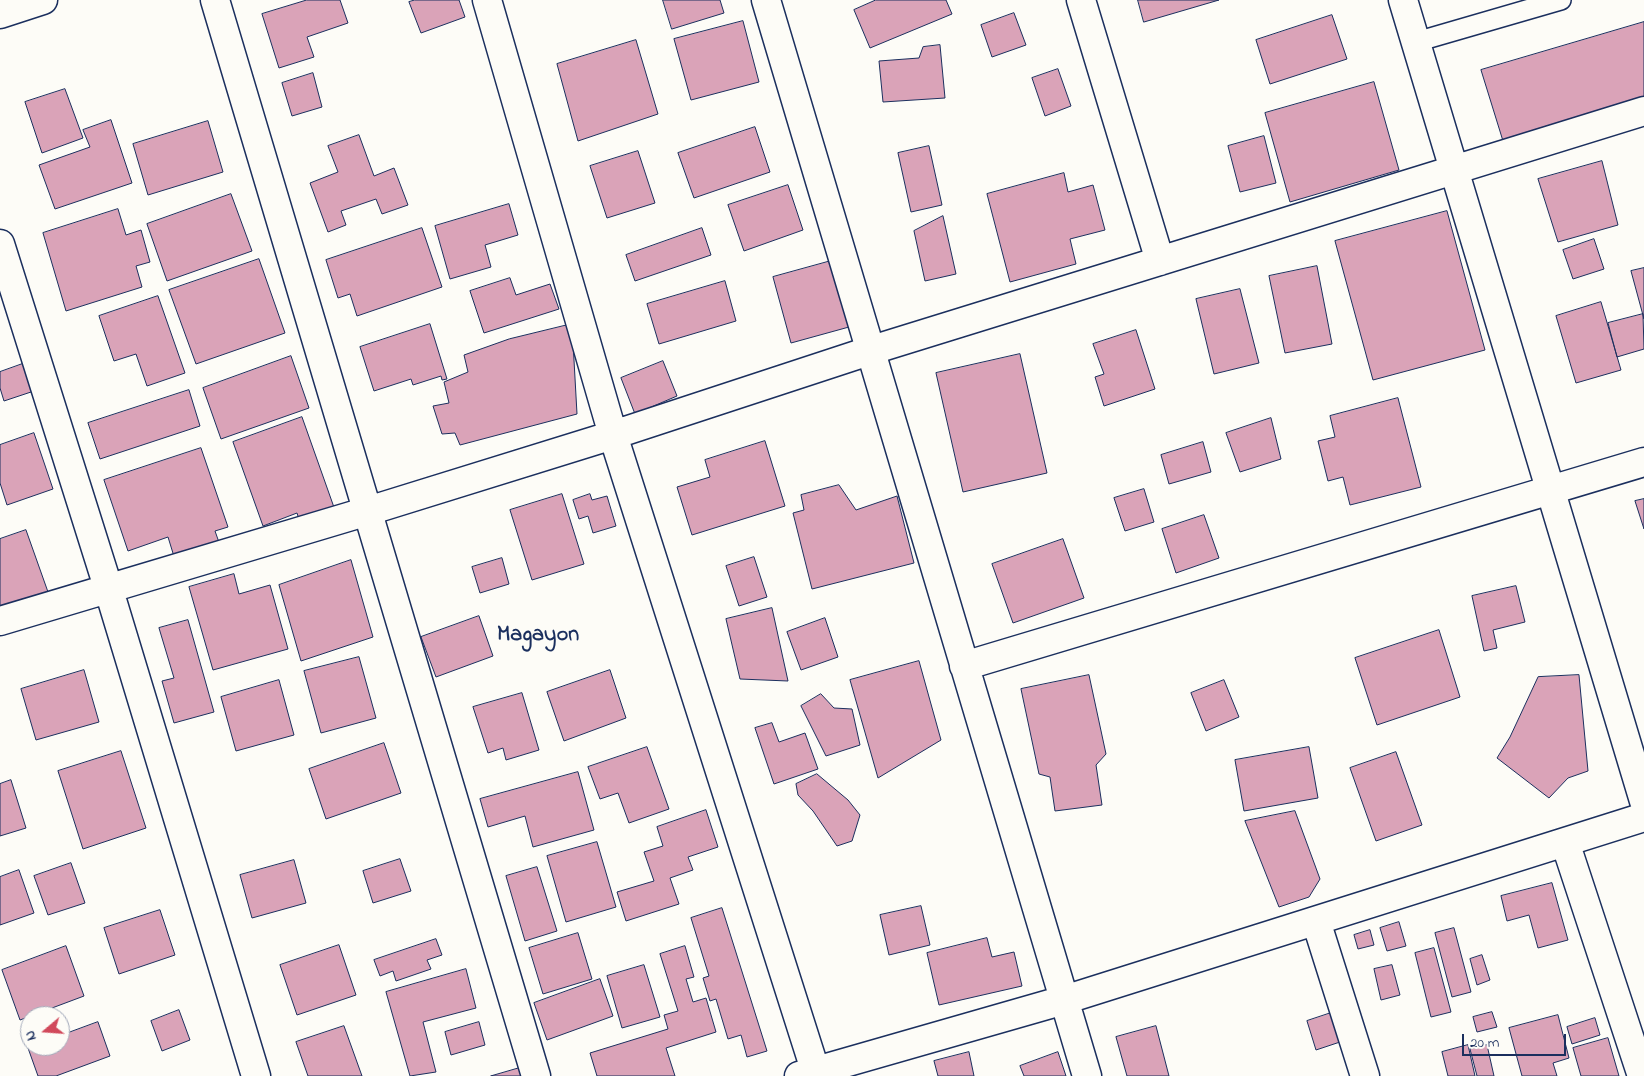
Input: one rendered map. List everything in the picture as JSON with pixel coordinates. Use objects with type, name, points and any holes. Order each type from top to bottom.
[{"type":"street","points":[[0,14],[44,0]]},
{"type":"street","points":[[215,0],[536,1076]]},
{"type":"street","points":[[487,0],[613,435],[810,1074],[1064,1000],[1644,817]]},
{"type":"street","points":[[766,0],[872,350],[964,666],[1087,1076]]},
{"type":"street","points":[[1081,0],[1160,261]]},
{"type":"street","points":[[1403,0],[1644,801]]},
{"type":"street","points":[[0,621],[108,587],[368,512],[613,435],[872,350],[1644,111]]},
{"type":"street","points":[[0,244],[108,587],[256,1076]]},
{"type":"street","points":[[964,666],[1644,462]]},
{"type":"street","points":[[1565,842],[1642,1076]]},
{"type":"street","points":[[1316,921],[1365,1076]]},
{"type":"lane","points":[[1416,42],[1529,4],[1561,0]]},
{"type":"building","points":[[307,0],[340,0],[348,23],[307,37],[314,57],[279,68],[262,14]]},
{"type":"building","points":[[415,0],[459,0],[465,17],[421,33],[409,2]]},
{"type":"building","points":[[663,0],[720,0],[724,13],[672,29]]},
{"type":"building","points":[[876,0],[946,0],[952,14],[870,48],[854,10]]},
{"type":"building","points":[[1138,0],[1219,0],[1144,22]]},
{"type":"building","points":[[1014,13],[1026,45],[992,57],[981,25]]},
{"type":"building","points":[[1332,15],[1347,59],[1270,84],[1256,40]]},
{"type":"building","points":[[743,21],[759,82],[691,100],[674,39]]},
{"type":"building","points":[[1644,22],[1644,99],[1503,141],[1481,70]]},
{"type":"building","points":[[636,40],[658,114],[578,141],[557,64]]},
{"type":"building","points":[[940,45],[945,98],[883,102],[879,61],[919,58],[923,47]]},
{"type":"building","points":[[1058,69],[1071,106],[1045,116],[1032,78]]},
{"type":"building","points":[[313,73],[322,107],[292,116],[282,83]]},
{"type":"building","points":[[1374,82],[1399,170],[1290,202],[1265,113]]},
{"type":"building","points":[[65,89],[83,138],[42,153],[25,102]]},
{"type":"building","points":[[111,120],[132,183],[55,209],[39,165],[90,147],[83,130]]},
{"type":"building","points":[[208,121],[223,172],[148,195],[133,144]]},
{"type":"building","points":[[755,127],[770,172],[694,198],[678,153]]},
{"type":"building","points":[[359,135],[374,176],[394,168],[408,205],[382,214],[376,199],[341,211],[346,225],[328,232],[310,183],[338,172],[328,146]]},
{"type":"building","points":[[1264,136],[1276,183],[1240,192],[1228,146]]},
{"type":"building","points":[[929,146],[942,205],[911,212],[898,153]]},
{"type":"building","points":[[638,151],[655,203],[607,218],[590,166]]},
{"type":"building","points":[[1602,161],[1618,225],[1558,242],[1538,179]]},
{"type":"building","points":[[1064,173],[1068,192],[1093,185],[1105,230],[1070,239],[1076,264],[1010,282],[987,194]]},
{"type":"building","points":[[788,185],[803,230],[744,251],[728,205]]},
{"type":"building","points":[[231,194],[252,251],[167,281],[147,224]]},
{"type":"building","points":[[509,204],[518,235],[485,245],[491,267],[450,279],[435,226]]},
{"type":"building","points":[[118,209],[126,235],[141,230],[150,262],[136,266],[142,287],[66,311],[43,233]]},
{"type":"building","points":[[1447,211],[1485,350],[1373,380],[1335,241]]},
{"type":"building","points":[[943,216],[956,274],[925,281],[914,231]]},
{"type":"building","points":[[422,228],[442,287],[357,316],[350,294],[338,298],[326,260]]},
{"type":"building","points":[[702,228],[711,255],[635,281],[626,255]]},
{"type":"building","points":[[1594,239],[1604,269],[1573,279],[1563,250]]},
{"type":"building","points":[[259,259],[285,333],[196,364],[169,290]]},
{"type":"building","points":[[831,261],[849,327],[791,343],[773,277]]},
{"type":"building","points":[[1317,266],[1332,344],[1285,353],[1269,276]]},
{"type":"building","points":[[1644,268],[1644,319],[1631,271]]},
{"type":"building","points":[[510,278],[516,295],[550,284],[559,309],[484,333],[470,291]]},
{"type":"building","points":[[725,281],[736,321],[659,344],[647,304]]},
{"type":"building","points":[[1240,289],[1259,363],[1214,374],[1196,299]]},
{"type":"building","points":[[158,296],[185,373],[147,386],[136,354],[114,361],[99,316]]},
{"type":"building","points":[[1601,302],[1621,370],[1576,383],[1556,316]]},
{"type":"building","points":[[1643,314],[1644,349],[1617,357],[1608,323]]},
{"type":"building","points":[[430,324],[447,379],[442,380],[441,376],[413,385],[411,379],[374,391],[360,347]]},
{"type":"building","points":[[572,324],[577,414],[460,445],[455,433],[442,434],[433,406],[449,403],[444,382],[468,372],[464,355],[509,339]]},
{"type":"building","points":[[1136,330],[1155,389],[1104,406],[1095,377],[1104,374],[1093,344]]},
{"type":"building","points":[[1020,354],[1047,473],[963,492],[936,373]]},
{"type":"building","points":[[291,356],[309,408],[221,439],[203,388]]},
{"type":"building","points":[[663,361],[677,396],[635,414],[621,378]]},
{"type":"building","points":[[28,362],[37,390],[4,401],[0,388],[0,372]]},
{"type":"building","points":[[189,390],[200,426],[100,459],[88,423]]},
{"type":"building","points":[[1398,398],[1421,487],[1350,505],[1343,477],[1328,481],[1318,441],[1335,437],[1330,416]]},
{"type":"building","points":[[302,417],[336,513],[301,526],[297,513],[263,526],[233,442]]},
{"type":"building","points":[[1271,418],[1281,459],[1240,472],[1226,433]]},
{"type":"building","points":[[34,433],[53,489],[7,505],[0,483],[0,445]]},
{"type":"building","points":[[765,441],[785,506],[692,535],[677,487],[710,477],[705,460]]},
{"type":"building","points":[[1203,442],[1211,472],[1169,484],[1161,455]]},
{"type":"building","points":[[201,448],[228,527],[215,531],[221,548],[176,563],[168,537],[128,551],[104,480]]},
{"type":"building","points":[[839,485],[856,510],[897,496],[914,563],[812,589],[793,513],[804,510],[801,495]]},
{"type":"building","points":[[1144,489],[1154,522],[1125,531],[1114,498]]},
{"type":"building","points":[[562,494],[584,564],[532,580],[510,510]]},
{"type":"building","points":[[590,494],[592,500],[607,496],[616,526],[593,533],[588,516],[579,519],[573,500]]},
{"type":"building","points":[[1644,499],[1644,529],[1635,501]]},
{"type":"building","points":[[1204,515],[1219,558],[1176,573],[1162,529]]},
{"type":"building","points":[[26,530],[48,592],[0,609],[0,539]]},
{"type":"building","points":[[1063,539],[1084,598],[1013,623],[992,564]]},
{"type":"building","points":[[754,557],[767,597],[739,606],[726,566]]},
{"type":"building","points":[[502,558],[509,584],[480,593],[472,567]]},
{"type":"building","points":[[351,560],[373,637],[301,661],[279,585]]},
{"type":"building","points":[[234,574],[239,594],[270,585],[288,649],[213,670],[189,587]]},
{"type":"building","points":[[1516,586],[1525,622],[1493,630],[1497,648],[1484,651],[1472,596]]},
{"type":"building","points":[[772,608],[788,681],[740,679],[726,619]]},
{"type":"building","points":[[479,616],[493,656],[436,677],[421,637]]},
{"type":"building","points":[[825,618],[838,657],[801,670],[787,632]]},
{"type":"building","points":[[188,620],[214,712],[174,723],[162,681],[174,678],[159,628]]},
{"type":"building","points":[[1439,630],[1460,697],[1377,725],[1355,658]]},
{"type":"building","points":[[359,657],[376,718],[321,733],[304,671]]},
{"type":"building","points":[[919,661],[941,740],[878,778],[850,680]]},
{"type":"building","points":[[84,670],[99,722],[36,740],[21,689]]},
{"type":"building","points":[[610,670],[626,718],[564,741],[547,692]]},
{"type":"building","points":[[1089,675],[1106,754],[1096,765],[1102,805],[1055,811],[1050,777],[1039,774],[1021,689]]},
{"type":"building","points":[[1579,675],[1588,771],[1568,778],[1549,798],[1497,758],[1510,737],[1538,677]]},
{"type":"building","points":[[279,680],[294,735],[236,751],[221,697]]},
{"type":"building","points":[[1224,680],[1239,717],[1206,731],[1191,693]]},
{"type":"building","points":[[522,693],[539,750],[506,760],[503,748],[488,753],[473,707]]},
{"type":"building","points":[[821,694],[834,708],[852,709],[860,745],[826,756],[801,706]]},
{"type":"building","points":[[772,723],[779,742],[805,733],[818,769],[774,784],[755,728]]},
{"type":"building","points":[[384,743],[401,793],[326,819],[309,769]]},
{"type":"building","points":[[647,747],[669,809],[629,823],[618,793],[600,799],[588,767]]},
{"type":"building","points":[[1309,747],[1318,798],[1244,811],[1235,760]]},
{"type":"building","points":[[121,751],[146,828],[83,849],[58,771]]},
{"type":"building","points":[[1396,752],[1422,825],[1376,841],[1350,768]]},
{"type":"building","points":[[578,772],[594,830],[533,847],[525,816],[488,827],[480,799]]},
{"type":"building","points":[[817,774],[848,800],[860,815],[852,841],[837,846],[813,811],[798,795],[796,784]]},
{"type":"building","points":[[11,780],[26,828],[0,836],[0,784]]},
{"type":"building","points":[[706,810],[718,847],[688,857],[693,870],[670,878],[679,904],[626,921],[617,892],[654,881],[644,852],[663,846],[657,827]]},
{"type":"building","points":[[1295,811],[1320,879],[1309,897],[1279,907],[1245,821]]},
{"type":"building","points":[[597,842],[616,907],[566,922],[547,856]]},
{"type":"building","points":[[400,859],[411,891],[373,903],[363,871]]},
{"type":"building","points":[[294,860],[306,903],[252,918],[240,875]]},
{"type":"building","points":[[71,863],[85,903],[48,915],[34,876]]},
{"type":"building","points":[[537,867],[557,931],[525,941],[506,876]]},
{"type":"building","points":[[19,870],[34,913],[0,925],[0,877]]},
{"type":"building","points":[[1552,883],[1568,940],[1538,948],[1529,915],[1507,921],[1501,896]]},
{"type":"building","points":[[921,906],[930,945],[889,955],[880,915]]},
{"type":"building","points":[[722,908],[767,1051],[747,1057],[741,1035],[728,1039],[716,999],[710,1001],[703,978],[709,976],[691,918]]},
{"type":"building","points":[[160,910],[175,955],[119,974],[104,928]]},
{"type":"building","points":[[1399,922],[1406,946],[1387,951],[1380,928]]},
{"type":"building","points":[[1454,928],[1471,992],[1452,997],[1435,933]]},
{"type":"building","points":[[1370,930],[1374,945],[1358,949],[1354,935]]},
{"type":"building","points":[[578,933],[592,979],[543,994],[529,948]]},
{"type":"building","points":[[987,938],[992,957],[1014,952],[1022,986],[939,1005],[927,953]]},
{"type":"building","points":[[436,939],[442,955],[427,960],[431,969],[396,981],[393,971],[380,976],[374,960]]},
{"type":"building","points":[[339,945],[356,995],[297,1015],[280,965]]},
{"type":"building","points":[[66,946],[84,996],[57,1006],[20,1006],[20,1020],[2,970]]},
{"type":"building","points":[[685,946],[694,977],[686,979],[693,1002],[706,998],[716,1032],[666,1048],[675,1076],[597,1076],[590,1053],[668,1029],[664,1015],[678,1011],[660,954]]},
{"type":"building","points":[[1434,948],[1451,1012],[1431,1017],[1415,953]]},
{"type":"building","points":[[1482,955],[1490,980],[1477,985],[1470,959]]},
{"type":"building","points":[[644,965],[660,1017],[622,1028],[607,976]]},
{"type":"building","points":[[1392,965],[1400,995],[1381,1000],[1374,969]]},
{"type":"building","points":[[466,969],[476,1008],[423,1022],[436,1072],[410,1076],[386,992]]},
{"type":"building","points":[[600,979],[613,1016],[547,1040],[534,1003]]},
{"type":"building","points":[[179,1010],[190,1040],[162,1051],[151,1021]]},
{"type":"building","points":[[1492,1012],[1497,1027],[1477,1032],[1473,1017]]},
{"type":"building","points":[[1331,1013],[1340,1042],[1316,1050],[1307,1021]]},
{"type":"building","points":[[1558,1015],[1569,1058],[1553,1063],[1557,1076],[1522,1076],[1509,1028]]},
{"type":"building","points":[[1595,1018],[1600,1035],[1572,1044],[1567,1027]]},
{"type":"building","points":[[98,1022],[110,1056],[56,1076],[38,1076],[31,1056],[70,1056],[70,1032]]},
{"type":"building","points":[[479,1022],[485,1045],[451,1055],[445,1032]]},
{"type":"building","points":[[344,1026],[362,1076],[308,1076],[296,1042]]},
{"type":"building","points":[[1156,1026],[1169,1076],[1127,1076],[1116,1037]]},
{"type":"building","points":[[1608,1038],[1619,1076],[1581,1076],[1573,1048]]},
{"type":"building","points":[[1468,1045],[1475,1076],[1448,1076],[1442,1052]]},
{"type":"building","points":[[1487,1045],[1494,1076],[1477,1076],[1470,1049]]},
{"type":"building","points":[[969,1052],[974,1076],[938,1076],[934,1061]]},
{"type":"building","points":[[1058,1052],[1066,1076],[1024,1076],[1020,1066]]},
{"type":"building","points":[[523,1067],[526,1076],[491,1076]]},
{"type":"district","name":"Magayon","points":[[538,636]]}]
